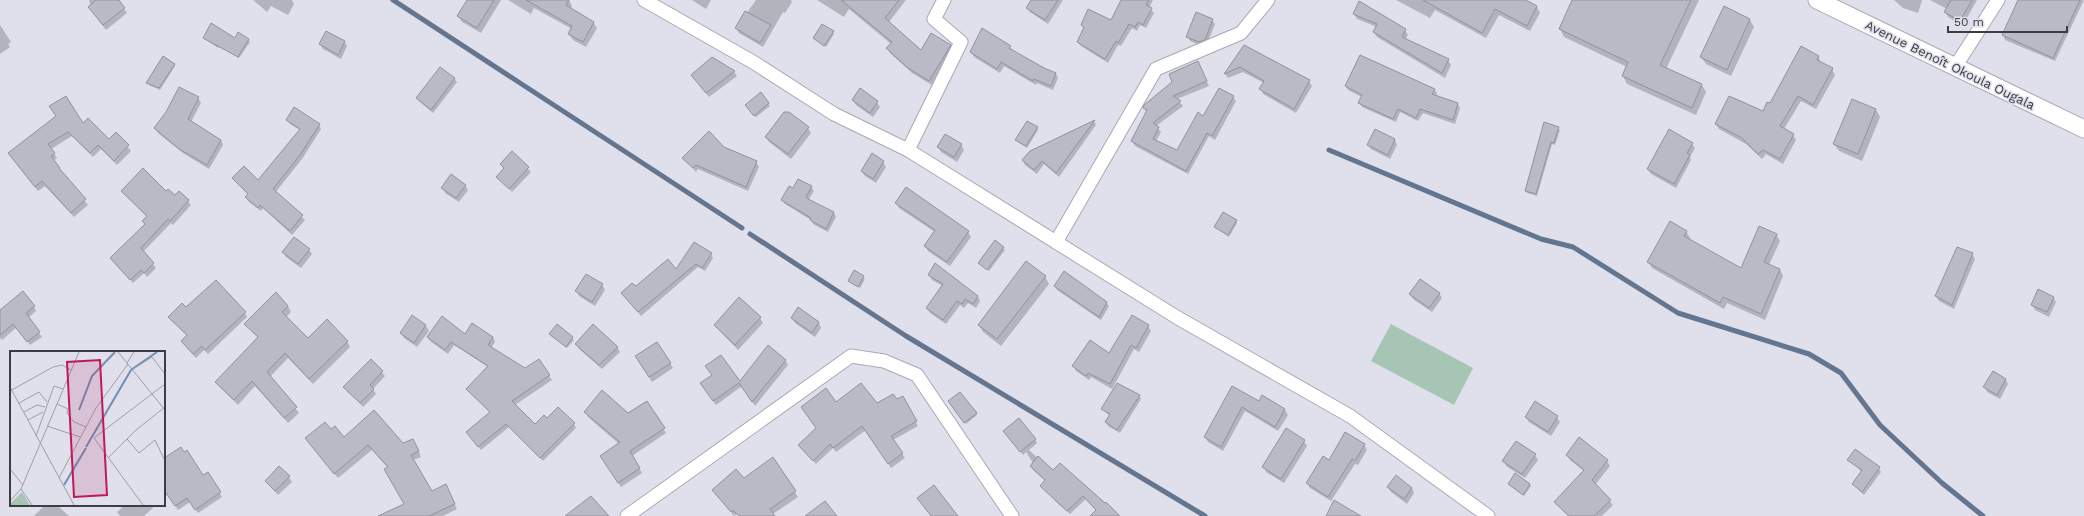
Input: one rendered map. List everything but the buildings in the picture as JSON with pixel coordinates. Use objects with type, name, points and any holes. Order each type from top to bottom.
[{"type":"street","points":[[644,0],[753,62],[834,114],[908,150],[1178,318],[1350,416],[1488,516]]},
{"type":"street","points":[[908,150],[961,42],[934,20],[944,0]]},
{"type":"street","points":[[1056,242],[1156,69],[1241,33],[1268,0]]},
{"type":"street","name":"Avenue Benoît Okoula Ougala","points":[[1817,0],[2084,129]]},
{"type":"street","points":[[1955,67],[1998,0]]},
{"type":"street","points":[[627,516],[851,356],[884,361],[917,375],[1012,516]]},
{"type":"green space","points":[[1391,324],[1473,368],[1454,405],[1371,361]]},
{"type":"waterway","points":[[393,0],[742,228]]},
{"type":"waterway","points":[[1329,150],[1541,239],[1573,247],[1678,313],[1809,354],[1841,373],[1880,425],[1942,483],[1983,516]]},
{"type":"waterway","points":[[750,234],[906,336],[1205,516]]}]
